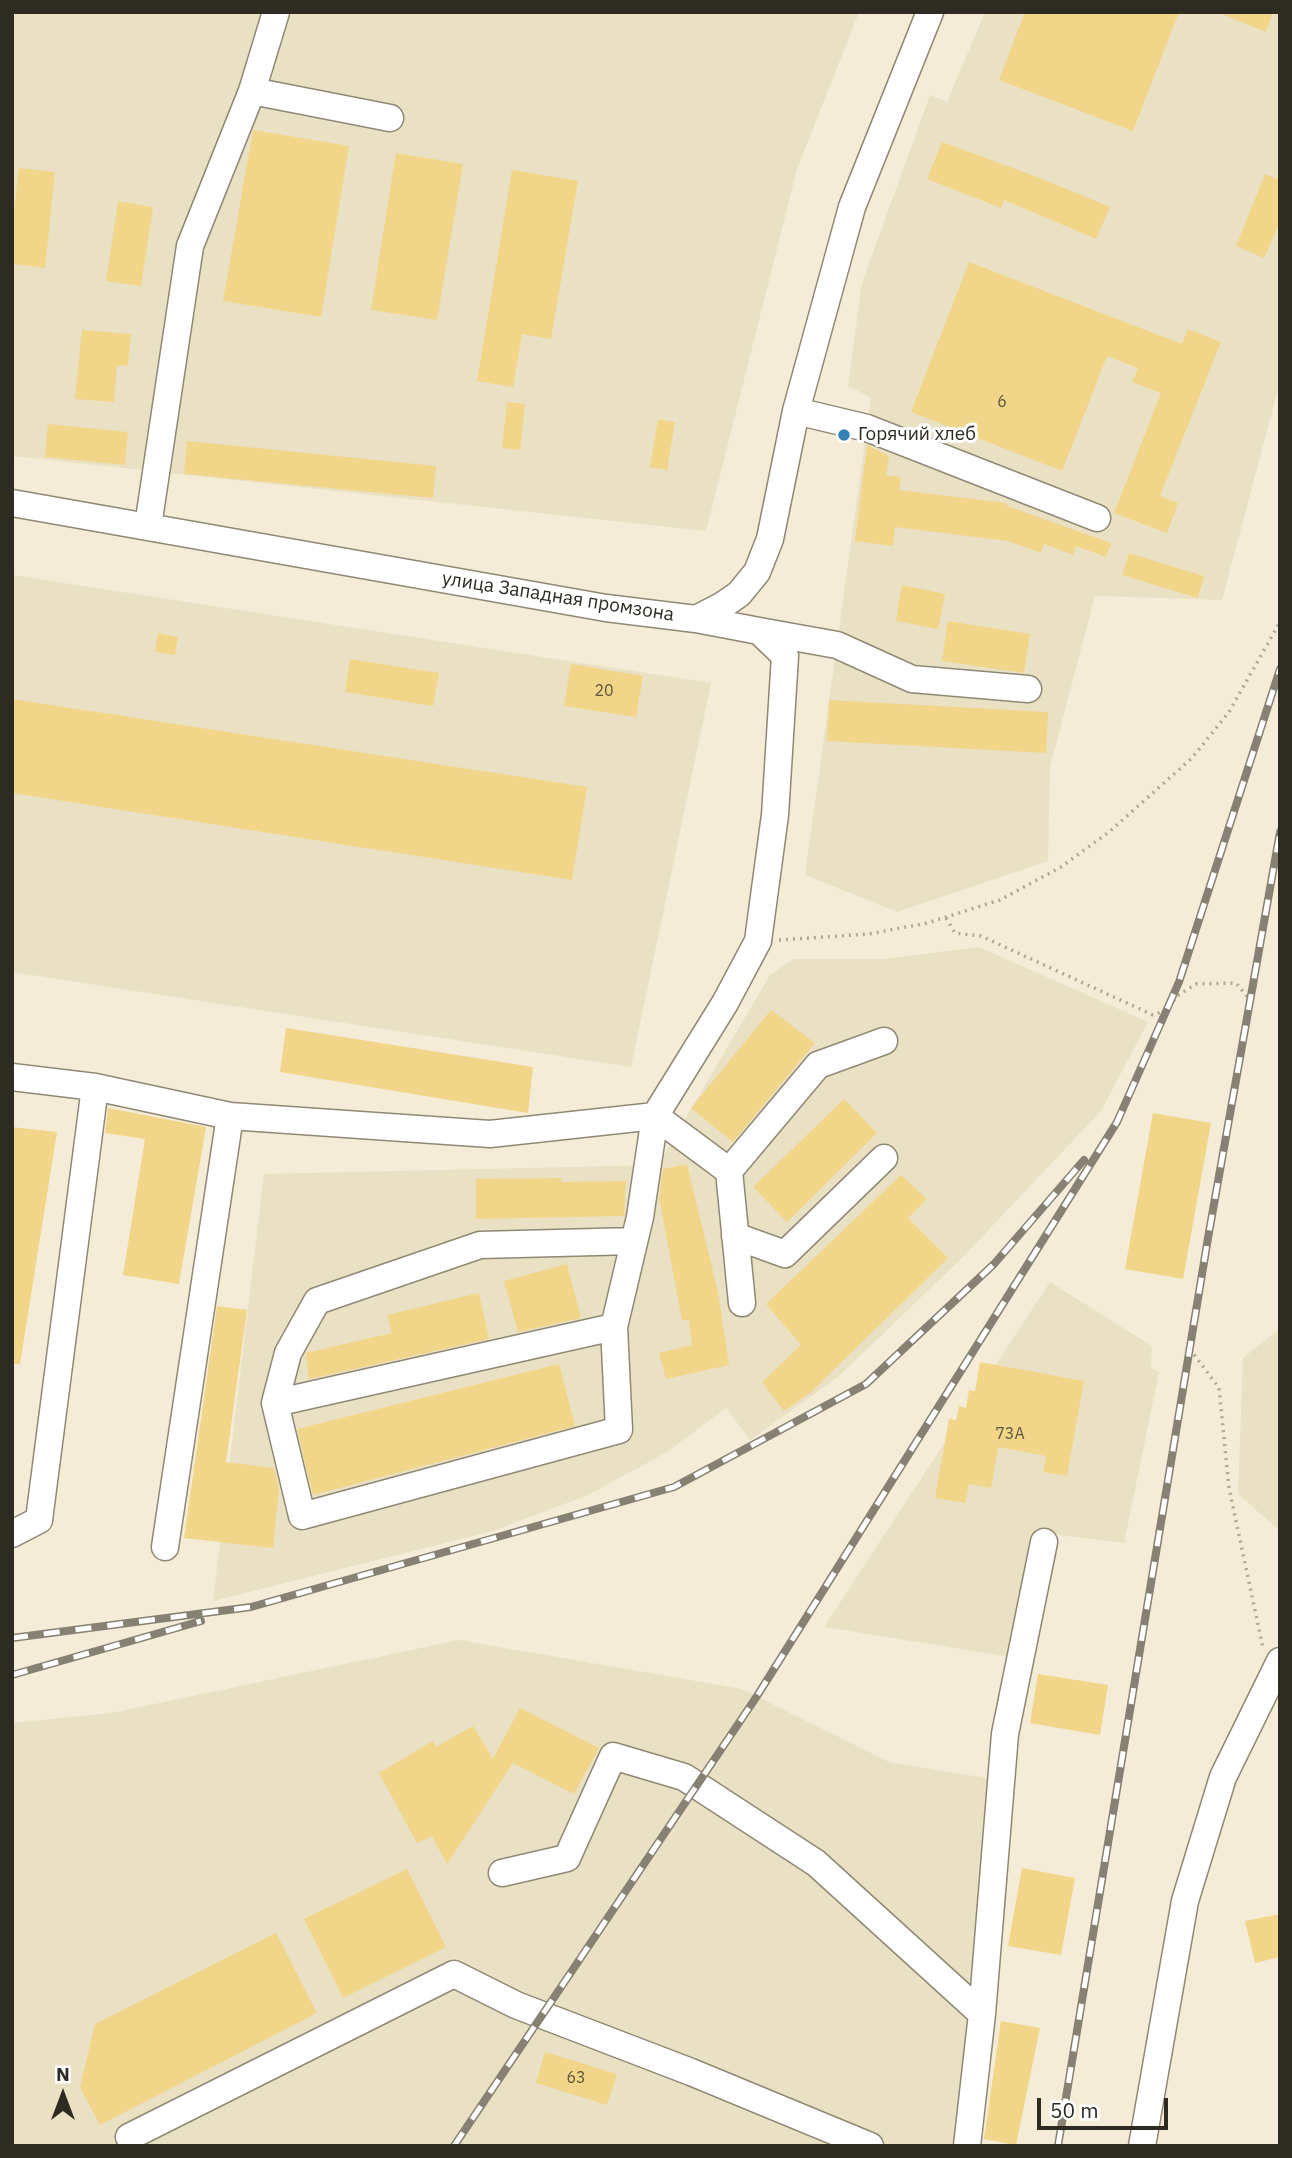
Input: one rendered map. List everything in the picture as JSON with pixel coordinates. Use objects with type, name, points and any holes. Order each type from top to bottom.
[{"type":"street","points":[[148,526],[190,246],[252,91],[276,12]]},
{"type":"street","name":"улица Западная промзона","points":[[12,503],[606,608],[696,619],[739,594],[757,572],[770,539],[796,411],[852,207],[930,12]]},
{"type":"street","points":[[252,91],[390,118]]},
{"type":"street","points":[[796,411],[867,428],[1097,518]]},
{"type":"street","points":[[696,619],[837,645],[912,679],[1028,689]]},
{"type":"street","points":[[634,1241],[480,1245],[317,1301],[288,1353],[275,1403],[302,1516],[619,1430],[614,1327],[634,1241],[655,1116],[725,1003],[758,941],[775,816],[785,656],[759,631]]},
{"type":"street","points":[[742,1303],[729,1171],[818,1065],[884,1041]]},
{"type":"street","points":[[12,1077],[94,1087],[230,1116],[490,1134],[655,1116],[729,1171]]},
{"type":"street","points":[[12,1534],[38,1520],[94,1087]]},
{"type":"street","points":[[165,1547],[230,1116]]},
{"type":"street","points":[[735,1236],[785,1254],[884,1158]]},
{"type":"street","points":[[275,1403],[614,1327]]},
{"type":"street","points":[[967,2146],[982,2014],[1005,1734],[1044,1542]]},
{"type":"street","points":[[1142,2146],[1185,1900],[1223,1777],[1271,1664]]},
{"type":"street","points":[[502,1873],[567,1857],[613,1756],[672,1773],[684,1777],[817,1863],[982,2014]]},
{"type":"street","points":[[129,2137],[454,1974],[516,2005],[691,2072],[870,2146]]},
{"type":"path","points":[[758,941],[869,934],[946,918],[1000,900],[1061,867],[1109,832],[1192,758],[1229,712],[1280,622]]},
{"type":"path","points":[[946,918],[956,933],[981,936],[1153,1015],[1167,1010],[1177,996],[1196,984],[1236,983],[1250,1000]]},
{"type":"path","points":[[1190,1349],[1219,1388],[1229,1488],[1271,1664]]},
{"type":"shaded area","points":[[15,12],[859,12],[797,169],[706,531],[12,456],[12,29]]},
{"type":"shaded area","points":[[985,12],[1280,12],[1280,382],[1222,600],[1095,596],[1050,767],[1048,861],[897,912],[805,875],[871,398],[848,386],[862,283],[930,95],[947,102]]},
{"type":"shaded area","points":[[12,575],[711,683],[631,1067],[12,972]]},
{"type":"shaded area","points":[[979,947],[1148,1022],[1101,1111],[964,1256],[838,1377],[750,1440],[726,1408],[667,1452],[588,1495],[493,1531],[213,1601],[264,1174],[658,1165],[770,975],[793,959],[883,959]]},
{"type":"shaded area","points":[[1050,1282],[1152,1346],[1151,1368],[1159,1372],[1124,1543],[1034,1532],[1017,1658],[824,1627]]},
{"type":"shaded area","points":[[1280,1329],[1280,1531],[1238,1494],[1243,1358]]},
{"type":"shaded area","points":[[459,1640],[742,1689],[889,1762],[998,1780],[959,2146],[12,2146],[12,1723],[112,1713]]},
{"type":"building","points":[[1025,12],[1179,12],[1133,131],[999,80]]},
{"type":"building","points":[[1217,12],[1273,12],[1266,32]]},
{"type":"building","points":[[253,130],[349,146],[321,317],[223,301]]},
{"type":"building","points":[[942,142],[1110,207],[1096,239],[1004,200],[1001,208],[927,179]]},
{"type":"building","points":[[396,153],[463,164],[437,320],[371,310]]},
{"type":"building","points":[[19,168],[55,172],[45,268],[12,264],[12,227]]},
{"type":"building","points":[[512,170],[578,181],[551,339],[522,334],[513,387],[477,381]]},
{"type":"building","points":[[1265,174],[1280,180],[1280,222],[1264,258],[1236,246]]},
{"type":"building","points":[[118,201],[153,207],[141,286],[106,281]]},
{"type":"building","points":[[969,262],[1182,344],[1188,329],[1221,342],[1160,496],[1178,503],[1167,533],[1114,513],[1161,393],[1132,382],[1138,368],[1107,356],[1062,471],[911,412]]},
{"type":"building","points":[[82,330],[131,334],[128,366],[117,365],[114,402],[75,399]]},
{"type":"building","points":[[507,402],[525,404],[520,450],[502,448]]},
{"type":"building","points":[[658,419],[675,422],[667,470],[650,467]]},
{"type":"building","points":[[48,424],[128,432],[125,465],[45,457]]},
{"type":"building","points":[[187,441],[436,466],[433,498],[184,474]]},
{"type":"building","points":[[867,445],[889,456],[886,475],[901,477],[899,490],[1007,503],[1007,506],[1111,543],[1106,557],[1076,546],[1073,555],[1044,544],[1041,553],[1008,541],[895,527],[893,546],[855,541]]},
{"type":"building","points":[[1129,553],[1204,576],[1198,598],[1122,575]]},
{"type":"building","points":[[902,585],[945,594],[938,629],[896,621]]},
{"type":"building","points":[[948,621],[1030,634],[1024,673],[942,661]]},
{"type":"building","points":[[158,633],[178,637],[175,655],[155,652]]},
{"type":"building","points":[[350,659],[439,673],[433,706],[345,692]]},
{"type":"building","points":[[571,664],[643,676],[636,717],[564,706]]},
{"type":"building","points":[[12,699],[587,787],[572,880],[12,793]]},
{"type":"building","points":[[829,700],[1048,712],[1046,753],[827,741]]},
{"type":"building","points":[[771,1010],[815,1043],[733,1142],[691,1108]]},
{"type":"building","points":[[286,1028],[533,1067],[528,1113],[280,1072]]},
{"type":"building","points":[[844,1099],[877,1133],[787,1222],[753,1187]]},
{"type":"building","points":[[108,1108],[206,1127],[179,1284],[123,1275],[145,1139],[105,1133]]},
{"type":"building","points":[[1153,1113],[1211,1123],[1183,1279],[1125,1269]]},
{"type":"building","points":[[12,1127],[57,1132],[20,1364],[12,1364]]},
{"type":"building","points":[[687,1164],[718,1292],[729,1365],[666,1379],[659,1353],[692,1345],[689,1320],[682,1320],[659,1198],[663,1169]]},
{"type":"building","points":[[901,1175],[927,1199],[908,1218],[948,1258],[811,1392],[784,1411],[762,1382],[801,1345],[766,1304]]},
{"type":"building","points":[[561,1178],[561,1182],[626,1181],[624,1216],[476,1219],[476,1179]]},
{"type":"building","points":[[567,1264],[581,1318],[518,1332],[504,1281]]},
{"type":"building","points":[[479,1293],[489,1339],[309,1379],[306,1353],[392,1333],[387,1315]]},
{"type":"building","points":[[217,1306],[247,1310],[226,1462],[274,1468],[279,1489],[273,1548],[184,1538]]},
{"type":"building","points":[[980,1362],[1084,1381],[1067,1476],[1043,1472],[1046,1456],[998,1447],[991,1488],[969,1484],[965,1503],[935,1498],[949,1419],[956,1420],[959,1406],[966,1408],[969,1390],[975,1391]]},
{"type":"building","points":[[559,1364],[575,1426],[313,1495],[297,1429]]},
{"type":"building","points":[[1038,1674],[1108,1685],[1100,1735],[1030,1723]]},
{"type":"building","points":[[520,1708],[599,1748],[574,1794],[513,1763],[447,1864],[432,1836],[417,1843],[379,1773],[433,1741],[436,1747],[473,1726],[493,1759]]},
{"type":"building","points":[[1022,1868],[1075,1878],[1061,1955],[1008,1946]]},
{"type":"building","points":[[407,1869],[446,1947],[343,1998],[304,1919]]},
{"type":"building","points":[[1280,1914],[1280,1957],[1255,1963],[1245,1921]]},
{"type":"building","points":[[276,1933],[317,2013],[100,2125],[80,2087],[95,2024]]},
{"type":"building","points":[[1001,2021],[1040,2028],[1016,2145],[984,2139]]},
{"type":"building","points":[[545,2052],[617,2074],[607,2105],[536,2083]]},
{"type":"railway","points":[[454,2146],[757,1696],[1117,1122],[1179,982],[1280,669]]},
{"type":"railway","points":[[1058,2146],[1208,1238],[1280,832]]},
{"type":"railway","points":[[12,1638],[251,1607],[674,1487],[866,1384],[994,1264],[1084,1160]]},
{"type":"railway","points":[[12,1675],[201,1621]]},
{"type":"place","name":"Горячий хлеб","points":[[844,435]]}]
